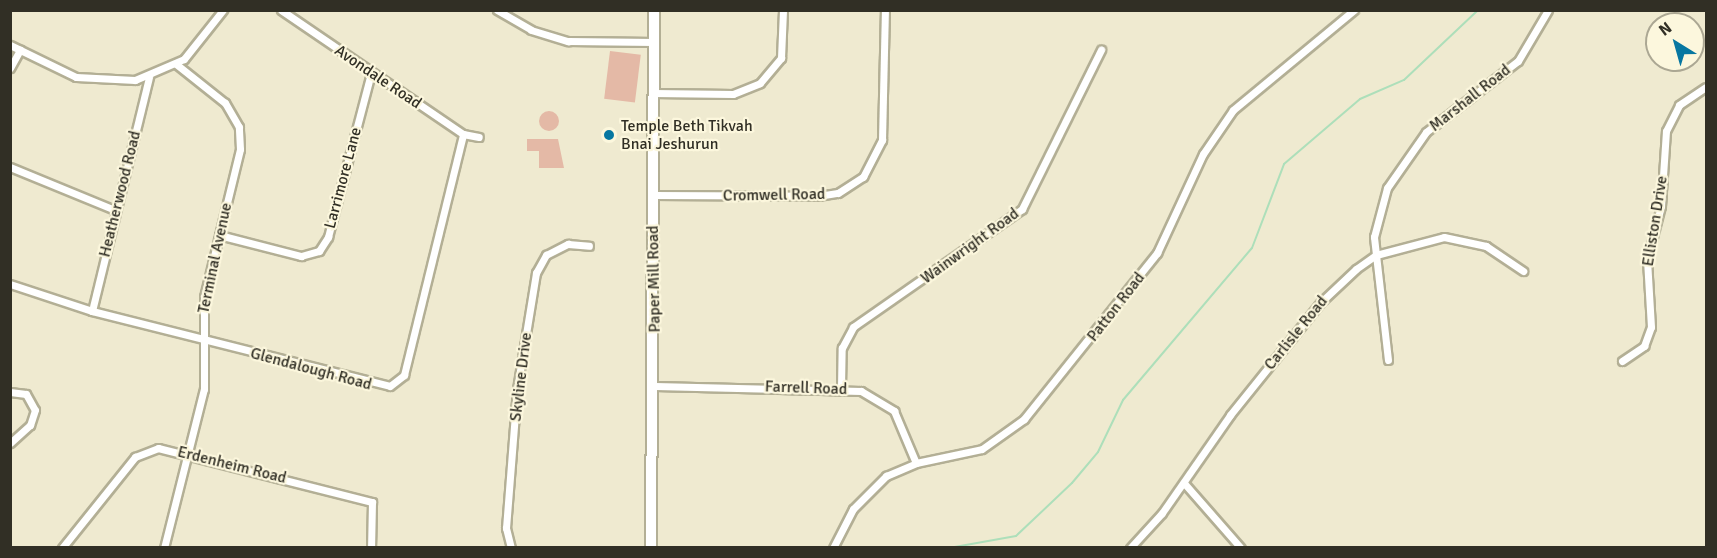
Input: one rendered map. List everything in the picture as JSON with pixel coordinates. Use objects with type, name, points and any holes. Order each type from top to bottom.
[{"type":"main road","name":"Paper Mill Road","points":[[651,548],[655,386],[654,10]]},
{"type":"street","points":[[10,45],[91,81],[149,76],[176,64],[223,10]]},
{"type":"street","name":"Avondale Road","points":[[281,10],[463,134],[479,137]]},
{"type":"street","points":[[497,10],[525,28],[568,41],[654,42]]},
{"type":"street","points":[[653,93],[733,94],[760,83],[781,58],[783,10]]},
{"type":"street","name":"Cromwell Road","points":[[653,195],[818,196],[838,193],[863,177],[882,140],[885,10]]},
{"type":"street","name":"Patton Road","points":[[833,548],[867,493],[916,463],[982,449],[1024,419],[1157,253],[1203,154],[1228,115],[1354,10]]},
{"type":"street","name":"Marshall Road","points":[[1388,360],[1376,255],[1378,209],[1413,147],[1434,125],[1509,70],[1548,10]]},
{"type":"street","points":[[10,68],[20,50]]},
{"type":"street","name":"Wainwright Road","points":[[841,387],[842,348],[853,327],[1022,208],[1101,50]]},
{"type":"street","name":"Terminal Avenue","points":[[164,548],[206,377],[204,297],[240,149],[238,127],[225,103],[176,64]]},
{"type":"street","name":"Larrimore Lane","points":[[219,235],[301,256],[319,251],[328,237],[371,73]]},
{"type":"street","name":"Heatherwood Road","points":[[92,311],[149,76]]},
{"type":"street","name":"Elliston Drive","points":[[1622,361],[1644,346],[1651,327],[1647,260],[1661,206],[1666,131],[1679,105],[1707,87]]},
{"type":"street","name":"Glendalough Road","points":[[10,284],[92,311],[380,387],[401,380],[463,134]]},
{"type":"street","points":[[10,167],[116,210]]},
{"type":"street","name":"Carlisle Road","points":[[1130,548],[1184,483],[1230,415],[1321,302],[1376,255],[1429,239],[1458,237],[1493,250],[1523,271]]},
{"type":"street","name":"Skyline Drive","points":[[511,548],[506,528],[517,389],[536,273],[546,255],[568,244],[589,246]]},
{"type":"street","name":"Farrell Road","points":[[655,386],[841,387],[871,394],[891,408],[916,463]]},
{"type":"street","points":[[10,392],[26,394],[35,410],[30,425],[10,443]]},
{"type":"street","name":"Erdenheim Road","points":[[62,548],[135,458],[158,448],[372,502],[371,548]]},
{"type":"street","points":[[1184,483],[1241,548]]},
{"type":"shaded area","points":[[610,51],[641,55],[635,102],[604,99]]},
{"type":"shaded area","points":[[545,111],[553,111],[559,117],[559,125],[553,131],[545,131],[539,125],[539,117]]},
{"type":"shaded area","points":[[527,139],[558,139],[564,168],[539,168],[539,151],[527,151]]},
{"type":"waterway","points":[[83,10],[94,10]]},
{"type":"waterway","points":[[949,548],[1016,536],[1072,483],[1098,452],[1123,400],[1252,248],[1284,164],[1360,99],[1404,80],[1478,10]]},
{"type":"place","name":"Temple Beth Tikvah Bnai Jeshurun","points":[[609,135]]}]
